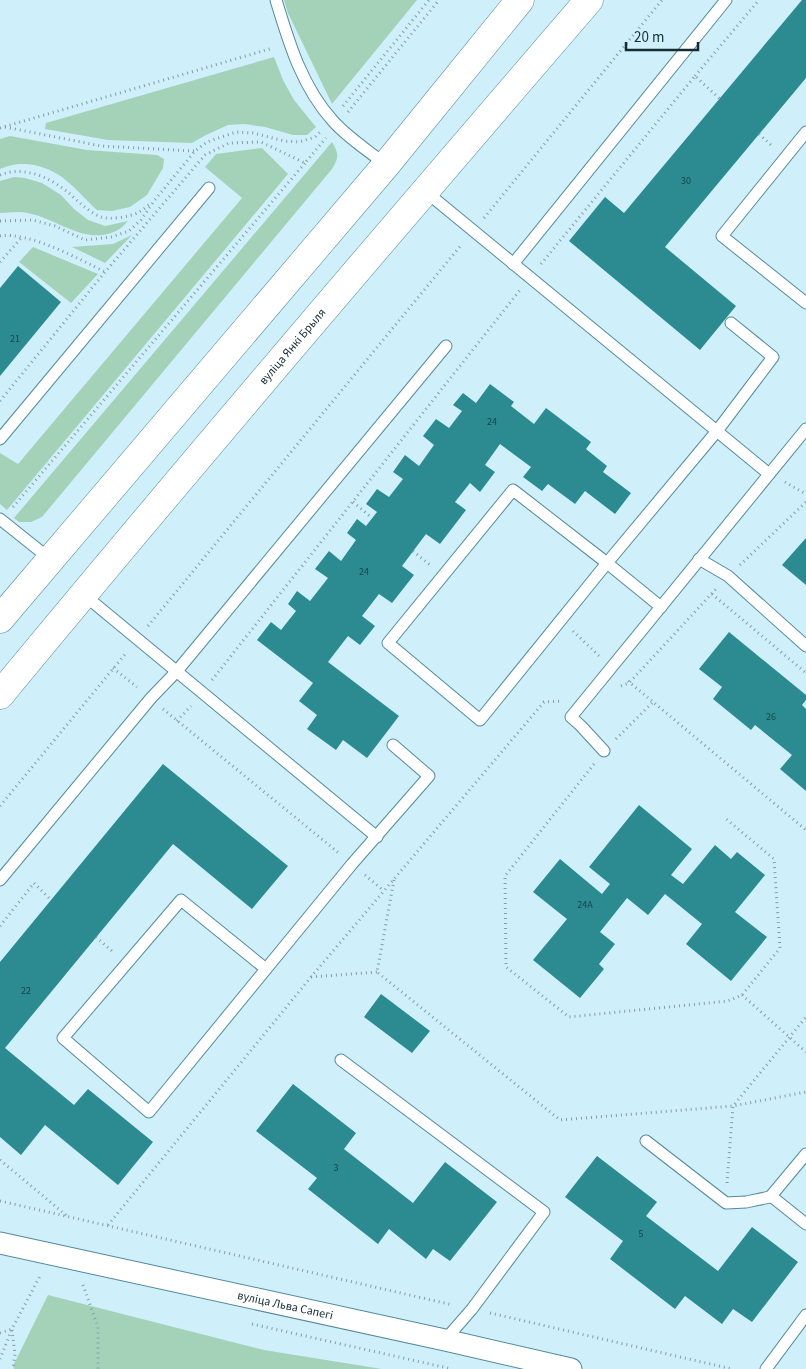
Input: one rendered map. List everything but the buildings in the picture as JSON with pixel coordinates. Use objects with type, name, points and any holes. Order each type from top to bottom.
[{"type":"main road","points":[[0,619],[386,165],[520,0]]},
{"type":"main road","name":"вуліца Янкі Брыля","points":[[0,695],[83,594],[589,0]]},
{"type":"street","name":"вуліца Льва Сапегі","points":[[0,1243],[571,1369]]},
{"type":"lane","points":[[276,0],[288,43],[300,73],[323,110],[334,123],[386,165]]},
{"type":"lane","points":[[513,264],[726,0]]},
{"type":"lane","points":[[806,132],[722,236],[806,303]]},
{"type":"lane","points":[[0,439],[209,188]]},
{"type":"lane","points":[[425,191],[769,474]]},
{"type":"lane","points":[[661,607],[607,562],[513,490],[388,643],[480,720],[607,562],[716,431],[773,357],[731,323]]},
{"type":"lane","points":[[0,880],[151,698],[177,671],[446,346]]},
{"type":"lane","points":[[604,751],[571,717],[806,429]]},
{"type":"lane","points":[[1,520],[50,559]]},
{"type":"lane","points":[[699,559],[728,576],[806,646]]},
{"type":"lane","points":[[83,594],[377,837]]},
{"type":"lane","points":[[266,968],[181,900],[63,1038],[149,1112],[352,864],[429,776],[393,745]]},
{"type":"lane","points":[[341,1060],[544,1212],[472,1309],[445,1340]]},
{"type":"lane","points":[[646,1141],[726,1203],[746,1202],[770,1197],[806,1154]]},
{"type":"lane","points":[[771,1196],[806,1224]]},
{"type":"lane","points":[[766,1369],[806,1314]]},
{"type":"path","points":[[1,520],[305,163],[429,0]]},
{"type":"path","points":[[0,221],[33,220],[55,226],[85,240],[112,237],[129,231],[141,220],[195,151],[207,142],[236,132],[254,133],[284,141],[299,142],[315,137],[334,123],[439,0]]},
{"type":"path","points":[[0,806],[662,0]]},
{"type":"path","points":[[177,721],[202,693],[529,278],[759,0]]},
{"type":"path","points":[[0,128],[288,43]]},
{"type":"path","points":[[695,76],[720,99]]},
{"type":"path","points":[[4,127],[101,146],[195,151]]},
{"type":"path","points":[[0,401],[204,154],[229,143],[261,142],[305,163]]},
{"type":"path","points":[[0,175],[18,171],[50,180],[68,192],[87,209],[103,218],[120,218],[138,213],[154,201]]},
{"type":"path","points":[[0,236],[22,236],[57,249],[105,272]]},
{"type":"path","points":[[0,262],[22,236]]},
{"type":"path","points":[[769,474],[806,494]]},
{"type":"path","points":[[353,502],[372,518]]},
{"type":"path","points":[[712,594],[806,673]]},
{"type":"path","points":[[561,620],[611,668],[806,830]]},
{"type":"path","points":[[113,668],[384,891]]},
{"type":"path","points":[[108,1226],[311,977],[544,702],[586,698],[629,682]]},
{"type":"path","points":[[653,702],[604,751],[505,876],[506,967],[570,1017],[728,1001],[742,995],[780,948],[774,860],[725,818]]},
{"type":"path","points":[[377,972],[394,879]]},
{"type":"path","points":[[0,926],[34,883],[51,900]]},
{"type":"path","points":[[96,937],[127,963]]},
{"type":"path","points":[[311,977],[377,972],[560,1120],[733,1106],[806,1092]]},
{"type":"path","points":[[742,995],[806,1052]]},
{"type":"path","points":[[726,1203],[733,1106],[806,1017]]},
{"type":"path","points":[[0,1160],[67,1216]]},
{"type":"path","points":[[0,1201],[732,1369]]},
{"type":"path","points":[[0,1359],[12,1329],[40,1276]]},
{"type":"path","points":[[83,1285],[98,1327],[98,1369]]},
{"type":"path","points":[[0,1333],[12,1329]]},
{"type":"path","points":[[12,1329],[15,1354],[13,1369]]},
{"type":"green space","points":[[284,0],[417,0],[332,104],[288,13]]},
{"type":"green space","points":[[274,57],[283,80],[294,100],[316,127],[307,135],[293,135],[265,127],[244,124],[228,125],[192,143],[108,140],[45,129],[46,123]]},
{"type":"green space","points":[[10,136],[87,150],[157,155],[164,159],[163,168],[147,195],[130,207],[112,211],[97,210],[69,183],[54,172],[34,165],[21,164],[0,169],[0,139]]},
{"type":"green space","points":[[332,142],[337,156],[332,169],[42,517],[31,522],[19,522],[14,518]]},
{"type":"green space","points":[[262,148],[288,174],[7,510],[0,504],[0,453],[18,464],[242,198],[205,167],[216,154]]},
{"type":"green space","points":[[14,177],[42,183],[61,195],[88,220],[105,226],[128,221],[116,231],[105,235],[93,235],[71,230],[27,213],[0,213],[0,181]]},
{"type":"green space","points":[[132,235],[105,263],[72,247],[113,244]]},
{"type":"green space","points":[[33,247],[98,274],[71,303],[19,262]]},
{"type":"green space","points":[[48,1295],[264,1350],[382,1369],[14,1369],[13,1366]]}]
